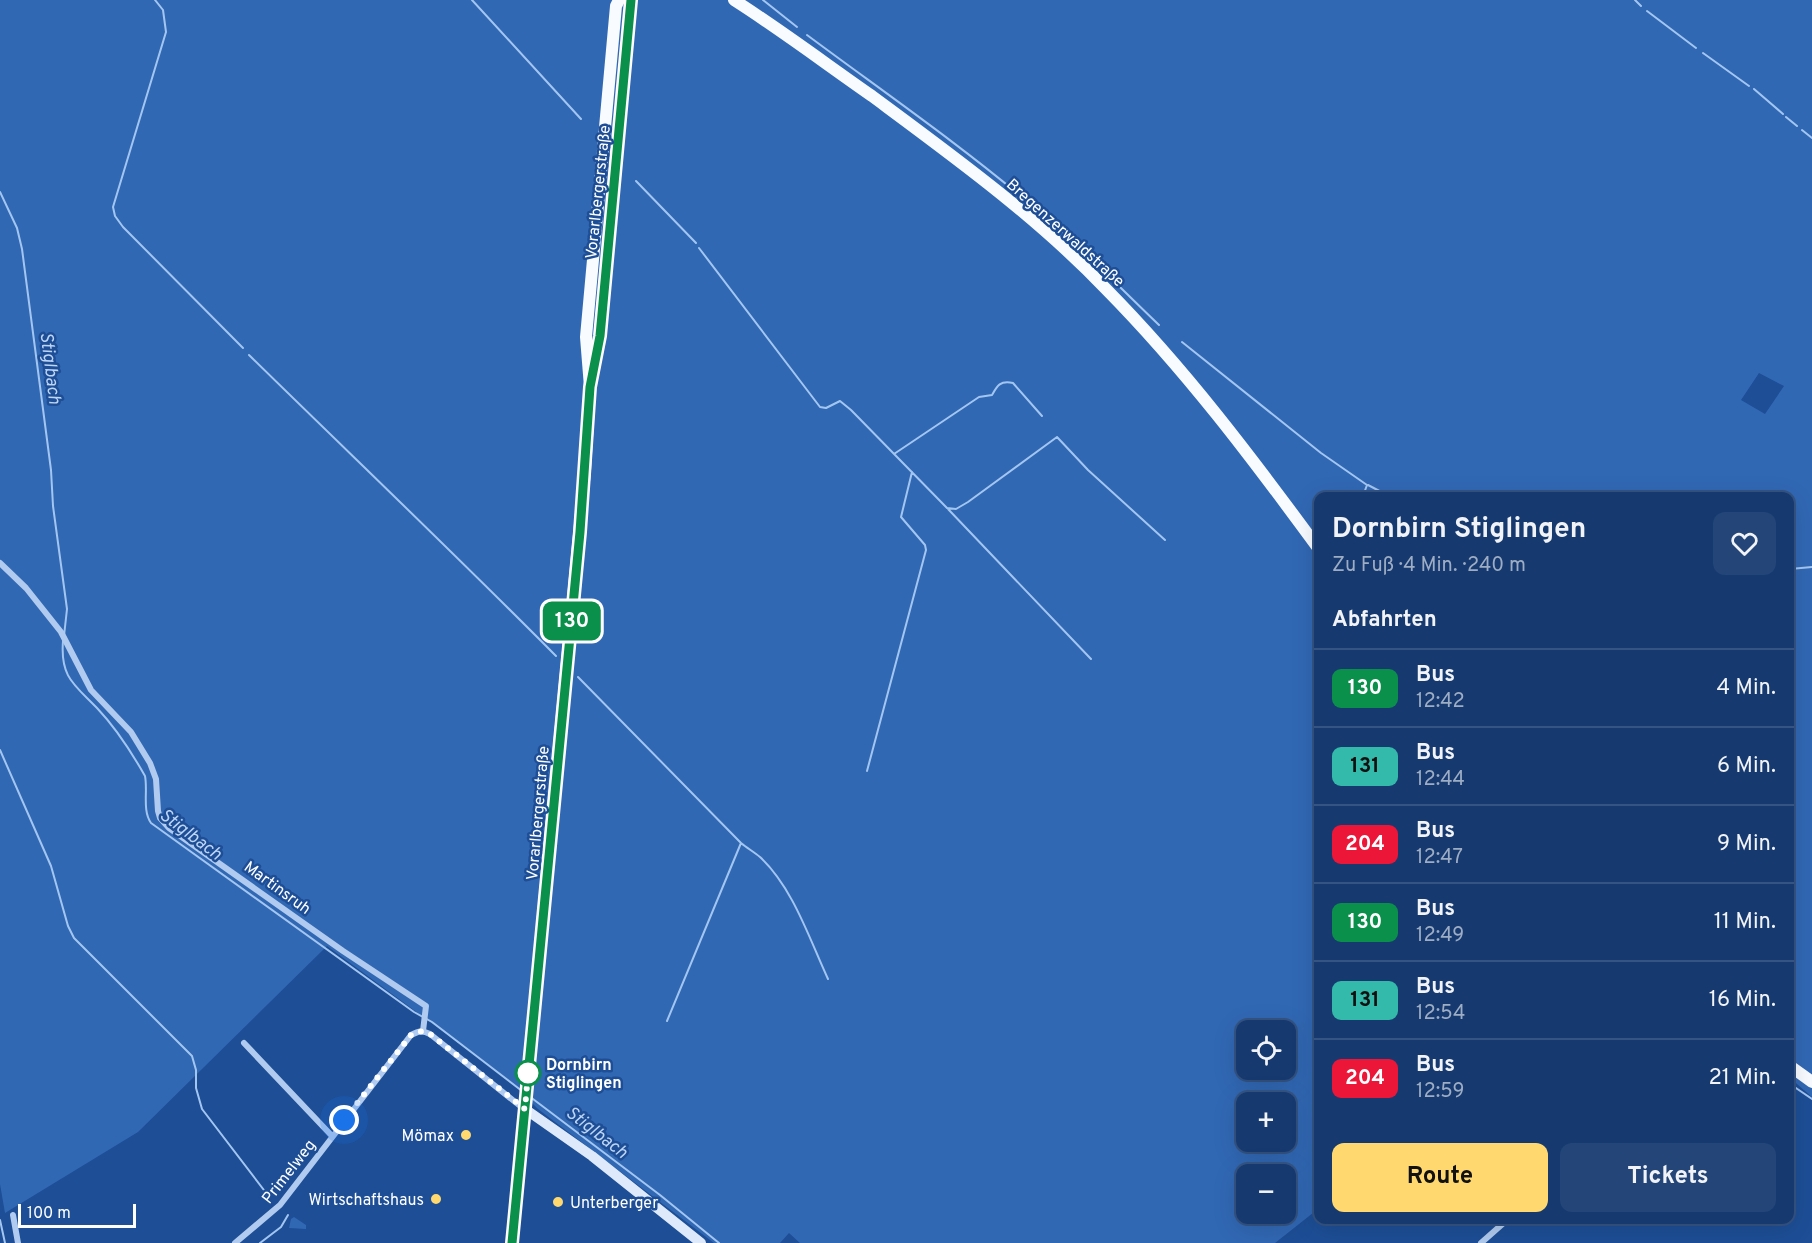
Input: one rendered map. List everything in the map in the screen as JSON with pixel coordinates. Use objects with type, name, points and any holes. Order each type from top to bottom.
[{"type":"main road","name":"Bregenzerwaldstraße","points":[[734,0],[912,125],[987,182],[1105,287],[1223,421],[1314,543]]},
{"type":"main road","name":"Vorarlbergerstraße","points":[[512,1243],[580,532],[590,387],[600,336],[624,1]]},
{"type":"main road","points":[[1794,1069],[1812,1082]]},
{"type":"main road","points":[[525,1107],[592,1156],[699,1242]]},
{"type":"street","name":"Martinsruh","points":[[0,563],[26,588],[61,632],[91,690],[131,732],[156,779],[160,818],[170,828],[343,951],[426,1006],[424,1028]]},
{"type":"street","points":[[424,1028],[525,1107]]},
{"type":"street","name":"Primelweg","points":[[236,1243],[280,1205],[411,1035],[424,1028]]},
{"type":"street","name":"Primelweg","points":[[244,1043],[332,1136]]},
{"type":"street","points":[[13,1215],[18,1243]]},
{"type":"street","points":[[1481,1243],[1502,1224]]},
{"type":"shaded area","points":[[0,0],[1812,0],[1812,1097],[1794,1081],[1794,492],[1314,492],[1314,1212],[1275,1243],[800,1243],[789,1233],[780,1243],[714,1243],[538,1109],[510,1081],[327,946],[138,1132],[5,1213],[0,1184]],"holes":[[[1759,373],[1784,386],[1765,414],[1741,400]]]},
{"type":"shaded area","points":[[294,1217],[306,1225],[306,1229],[289,1228],[291,1219]]},
{"type":"waterway","points":[[155,0],[163,10],[166,32],[113,207],[115,216],[123,227],[243,348]]},
{"type":"waterway","points":[[472,0],[581,119]]},
{"type":"waterway","points":[[763,0],[797,27]]},
{"type":"waterway","points":[[1635,0],[1641,6]]},
{"type":"waterway","points":[[1647,11],[1696,48]]},
{"type":"waterway","points":[[807,35],[947,138],[1046,217],[1159,325]]},
{"type":"waterway","points":[[1703,53],[1749,86]]},
{"type":"waterway","points":[[1754,89],[1783,114]]},
{"type":"waterway","points":[[1786,117],[1797,126]]},
{"type":"waterway","points":[[1802,130],[1812,138]]},
{"type":"waterway","points":[[636,181],[696,243]]},
{"type":"waterway","name":"Stiglbach","points":[[0,192],[17,228],[22,249],[67,609],[64,636]]},
{"type":"waterway","points":[[699,248],[820,407],[826,408],[840,401],[947,508],[956,509],[968,502],[1057,437],[1088,470],[1165,540]]},
{"type":"waterway","points":[[1182,342],[1321,453],[1367,485],[1364,492]]},
{"type":"waterway","points":[[249,355],[556,656]]},
{"type":"waterway","points":[[894,454],[979,397],[992,395],[997,386],[1002,383],[1013,383],[1042,416]]},
{"type":"waterway","points":[[867,771],[926,550],[925,545],[901,517],[912,472]]},
{"type":"waterway","points":[[1368,485],[1381,492]]},
{"type":"waterway","points":[[948,509],[1091,659]]},
{"type":"waterway","points":[[1794,569],[1812,567]]},
{"type":"waterway","name":"Stiglbach","points":[[63,641],[64,664],[71,680],[110,723],[145,776],[146,806],[151,823],[414,1012],[432,1022],[522,1091]]},
{"type":"waterway","points":[[578,677],[741,843],[667,1021]]},
{"type":"waterway","points":[[0,750],[51,866],[68,926],[74,938],[192,1056],[196,1070],[196,1088],[202,1109],[270,1198]]},
{"type":"waterway","points":[[741,843],[760,857],[782,883],[799,914],[828,979]]},
{"type":"waterway","points":[[1794,1087],[1812,1099]]},
{"type":"waterway","name":"Stiglbach","points":[[529,1096],[660,1195],[719,1243]]},
{"type":"waterway","points":[[260,1243],[281,1227],[288,1215]]},
{"type":"waterway","points":[[0,1220],[5,1243]]},
{"type":"bus line","name":"130","points":[[512,1243],[580,532],[590,387],[600,336],[631,0]]},
{"type":"place","name":"Dornbirn Stiglingen","points":[[528,1073]]},
{"type":"place","name":"Mömax","points":[[466,1135]]},
{"type":"place","name":"Wirtschaftshaus","points":[[436,1199]]},
{"type":"place","name":"Unterberger","points":[[558,1202]]},
{"type":"route","points":[[344,1120],[411,1035],[417,1032],[423,1031],[430,1034],[506,1097],[525,1109],[528,1073]]}]
